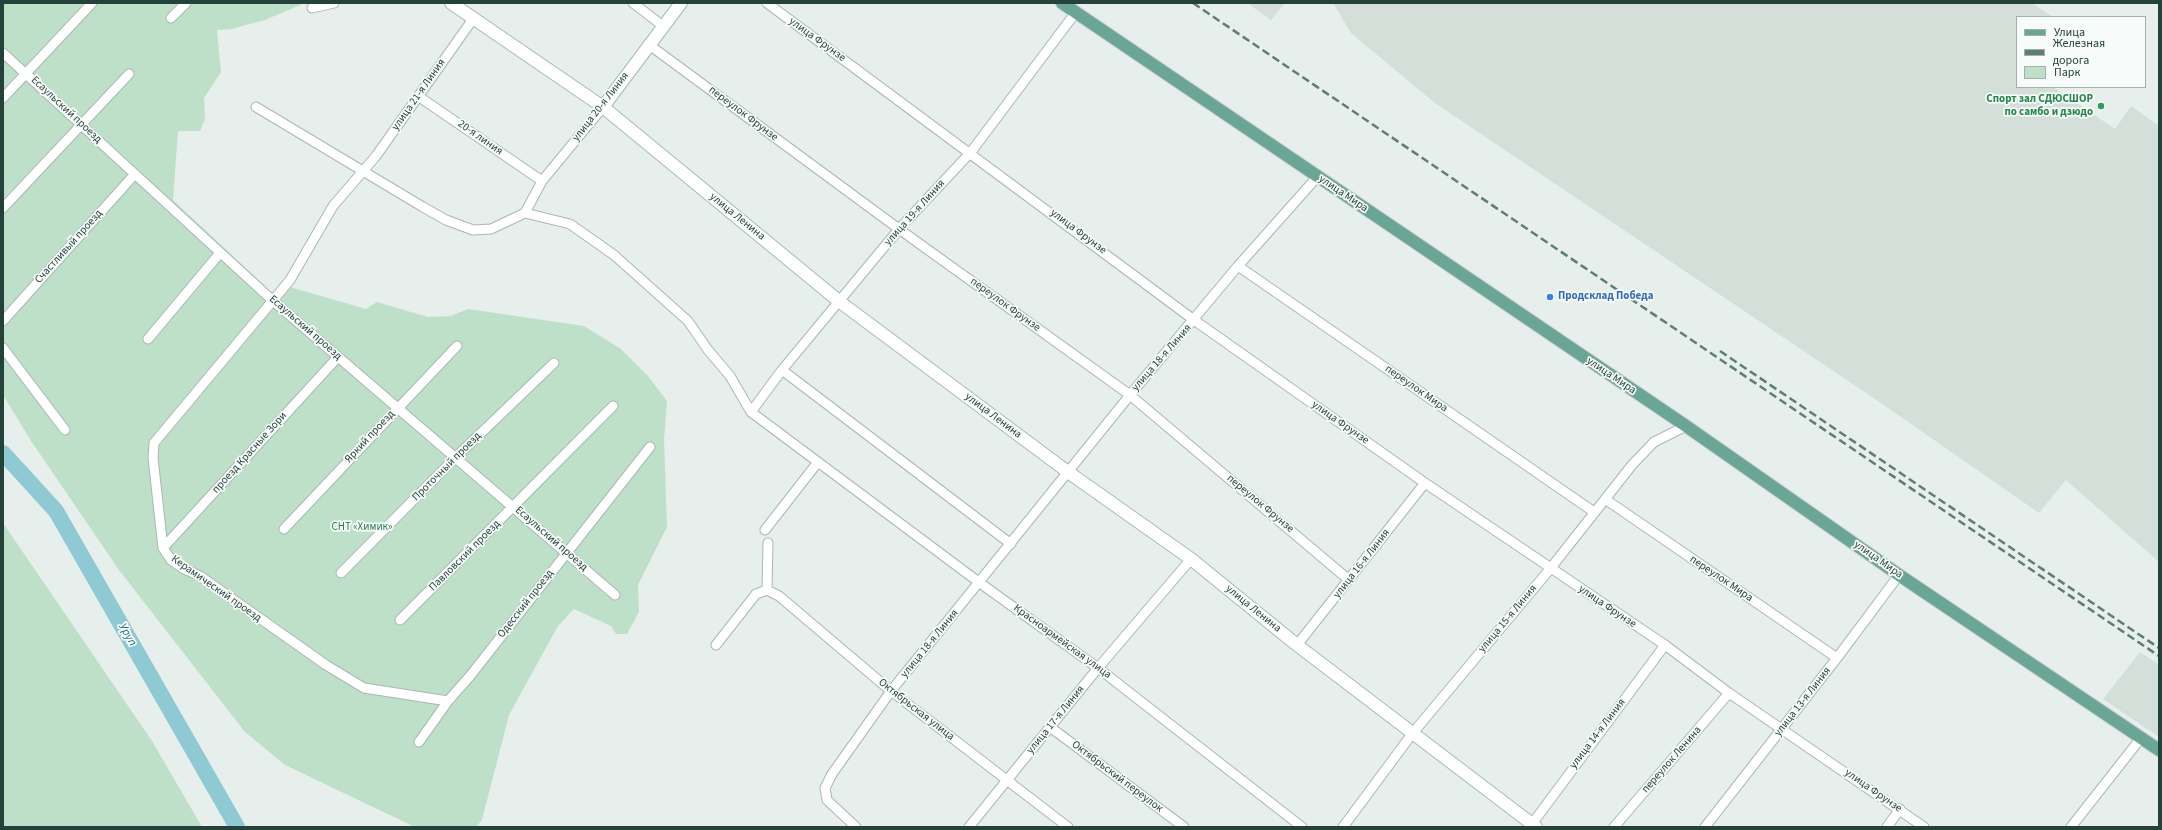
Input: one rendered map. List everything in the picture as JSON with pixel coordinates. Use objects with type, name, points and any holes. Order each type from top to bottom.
[{"type":"main road","name":"улица Ленина","points":[[451,3],[603,107],[840,302],[1068,472],[1191,559],[1297,645],[1412,734],[1534,825]]},
{"type":"main road","name":"улица 20-я Линия","points":[[603,107],[648,44],[680,3]]},
{"type":"main road","name":"улица Мира","points":[[1062,3],[1686,426],[1899,575],[2159,750]]},
{"type":"street","points":[[3,98],[92,3]]},
{"type":"street","points":[[171,18],[186,3]]},
{"type":"street","points":[[312,8],[334,3]]},
{"type":"street","points":[[633,3],[663,26]]},
{"type":"street","name":"улица Фрунзе","points":[[767,3],[971,152],[1194,320],[1425,483],[1550,569],[1665,645],[1729,693],[1900,809],[1924,827]]},
{"type":"street","name":"улица 19-я Линия","points":[[751,412],[782,370],[840,302],[899,229],[971,152],[1076,12]]},
{"type":"street","name":"улица 21-я Линия","points":[[363,171],[376,156],[473,18]]},
{"type":"street","name":"переулок Фрунзе","points":[[648,44],[899,229],[1130,395],[1349,580]]},
{"type":"street","name":"Есаульский проезд","points":[[3,53],[272,300],[615,595]]},
{"type":"street","points":[[3,208],[129,74]]},
{"type":"street","name":"20-я линия","points":[[418,96],[542,181]]},
{"type":"street","points":[[256,107],[423,208],[446,220],[473,230],[491,229],[525,213]]},
{"type":"street","name":"улица 20-я Линия","points":[[525,213],[542,181],[603,107]]},
{"type":"street","points":[[272,300],[290,280],[334,206],[363,171]]},
{"type":"street","name":"Счастливый проезд","points":[[3,321],[135,174]]},
{"type":"street","name":"улица 18-я Линия","points":[[856,827],[827,800],[825,788],[832,774],[891,692],[1130,395],[1238,266],[1318,176]]},
{"type":"street","name":"Красноармейская улица","points":[[525,213],[570,224],[614,255],[688,321],[708,350],[730,376],[751,412],[980,583],[1098,668],[1302,827]]},
{"type":"street","points":[[148,339],[220,253]]},
{"type":"street","name":"переулок Мира","points":[[1238,266],[1594,512]]},
{"type":"street","name":"Керамический проезд","points":[[272,300],[154,443],[153,458],[163,548],[171,560],[184,569],[200,576],[326,665],[364,688],[448,701]]},
{"type":"street","name":"Яркий проезд","points":[[284,529],[457,346]]},
{"type":"street","points":[[3,348],[65,430]]},
{"type":"street","name":"проезд Красные Зори","points":[[163,548],[338,357]]},
{"type":"street","name":"Проточный проезд","points":[[341,573],[455,458],[554,362]]},
{"type":"street","points":[[782,370],[1011,544]]},
{"type":"street","name":"Павловский проезд","points":[[400,620],[613,406]]},
{"type":"street","name":"улица 15-я Линия","points":[[1343,827],[1412,734],[1550,569],[1594,512],[1654,442],[1686,426]]},
{"type":"street","name":"Одесский проезд","points":[[419,742],[448,701],[470,676],[650,447]]},
{"type":"street","points":[[765,530],[818,462]]},
{"type":"street","name":"улица 16-я Линия","points":[[1297,645],[1425,483]]},
{"type":"street","name":"переулок Мира","points":[[1605,500],[1837,658]]},
{"type":"street","points":[[716,645],[756,594],[767,590],[768,543]]},
{"type":"street","name":"улица 17-я Линия","points":[[968,827],[1098,668],[1191,559]]},
{"type":"street","name":"улица 13-я Линия","points":[[1705,827],[1837,658],[1899,575]]},
{"type":"street","name":"Октябрьская улица","points":[[767,590],[779,596],[891,692],[1068,827]]},
{"type":"street","name":"улица 14-я Линия","points":[[1534,825],[1665,645]]},
{"type":"street","name":"переулок Ленина","points":[[1614,827],[1729,693]]},
{"type":"street","name":"Октябрьский переулок","points":[[1050,727],[1184,827]]},
{"type":"street","points":[[2070,827],[2141,738]]},
{"type":"street","points":[[1887,827],[1900,809]]},
{"type":"shaded area","points":[[1247,3],[1285,3],[1271,20]]},
{"type":"shaded area","points":[[1333,3],[2032,3],[2052,16],[2016,16],[2016,88],[2054,88],[2115,129],[2131,106],[2159,126],[2159,562],[2066,480],[2039,513],[1878,401],[1435,103],[1351,33]]},
{"type":"shaded area","points":[[2140,652],[2159,665],[2159,737],[2103,699]]},
{"type":"green space","name":"СНТ «Химик»","points":[[3,3],[305,3],[265,20],[231,29],[217,30],[221,72],[204,98],[205,119],[200,131],[178,131],[173,200],[267,288],[272,300],[290,287],[366,309],[377,302],[428,317],[451,316],[468,309],[584,326],[621,349],[648,376],[667,401],[664,440],[667,527],[638,585],[639,612],[627,634],[616,634],[611,626],[574,609],[558,626],[509,715],[482,820],[476,827],[415,827],[285,765],[245,732],[119,570],[31,441],[3,395]]},
{"type":"green space","points":[[3,523],[152,741],[202,827],[3,827]]},
{"type":"waterway","name":"Уруп","points":[[3,453],[56,511],[237,827]]},
{"type":"railway","points":[[1193,3],[2159,656]]},
{"type":"railway","points":[[1720,351],[2159,648]]},
{"type":"place","name":"Спорт зал СДЮСШОР по самбо и дзюдо","points":[[2101,106]]},
{"type":"place","name":"Продсклад Победа","points":[[1550,297]]}]
